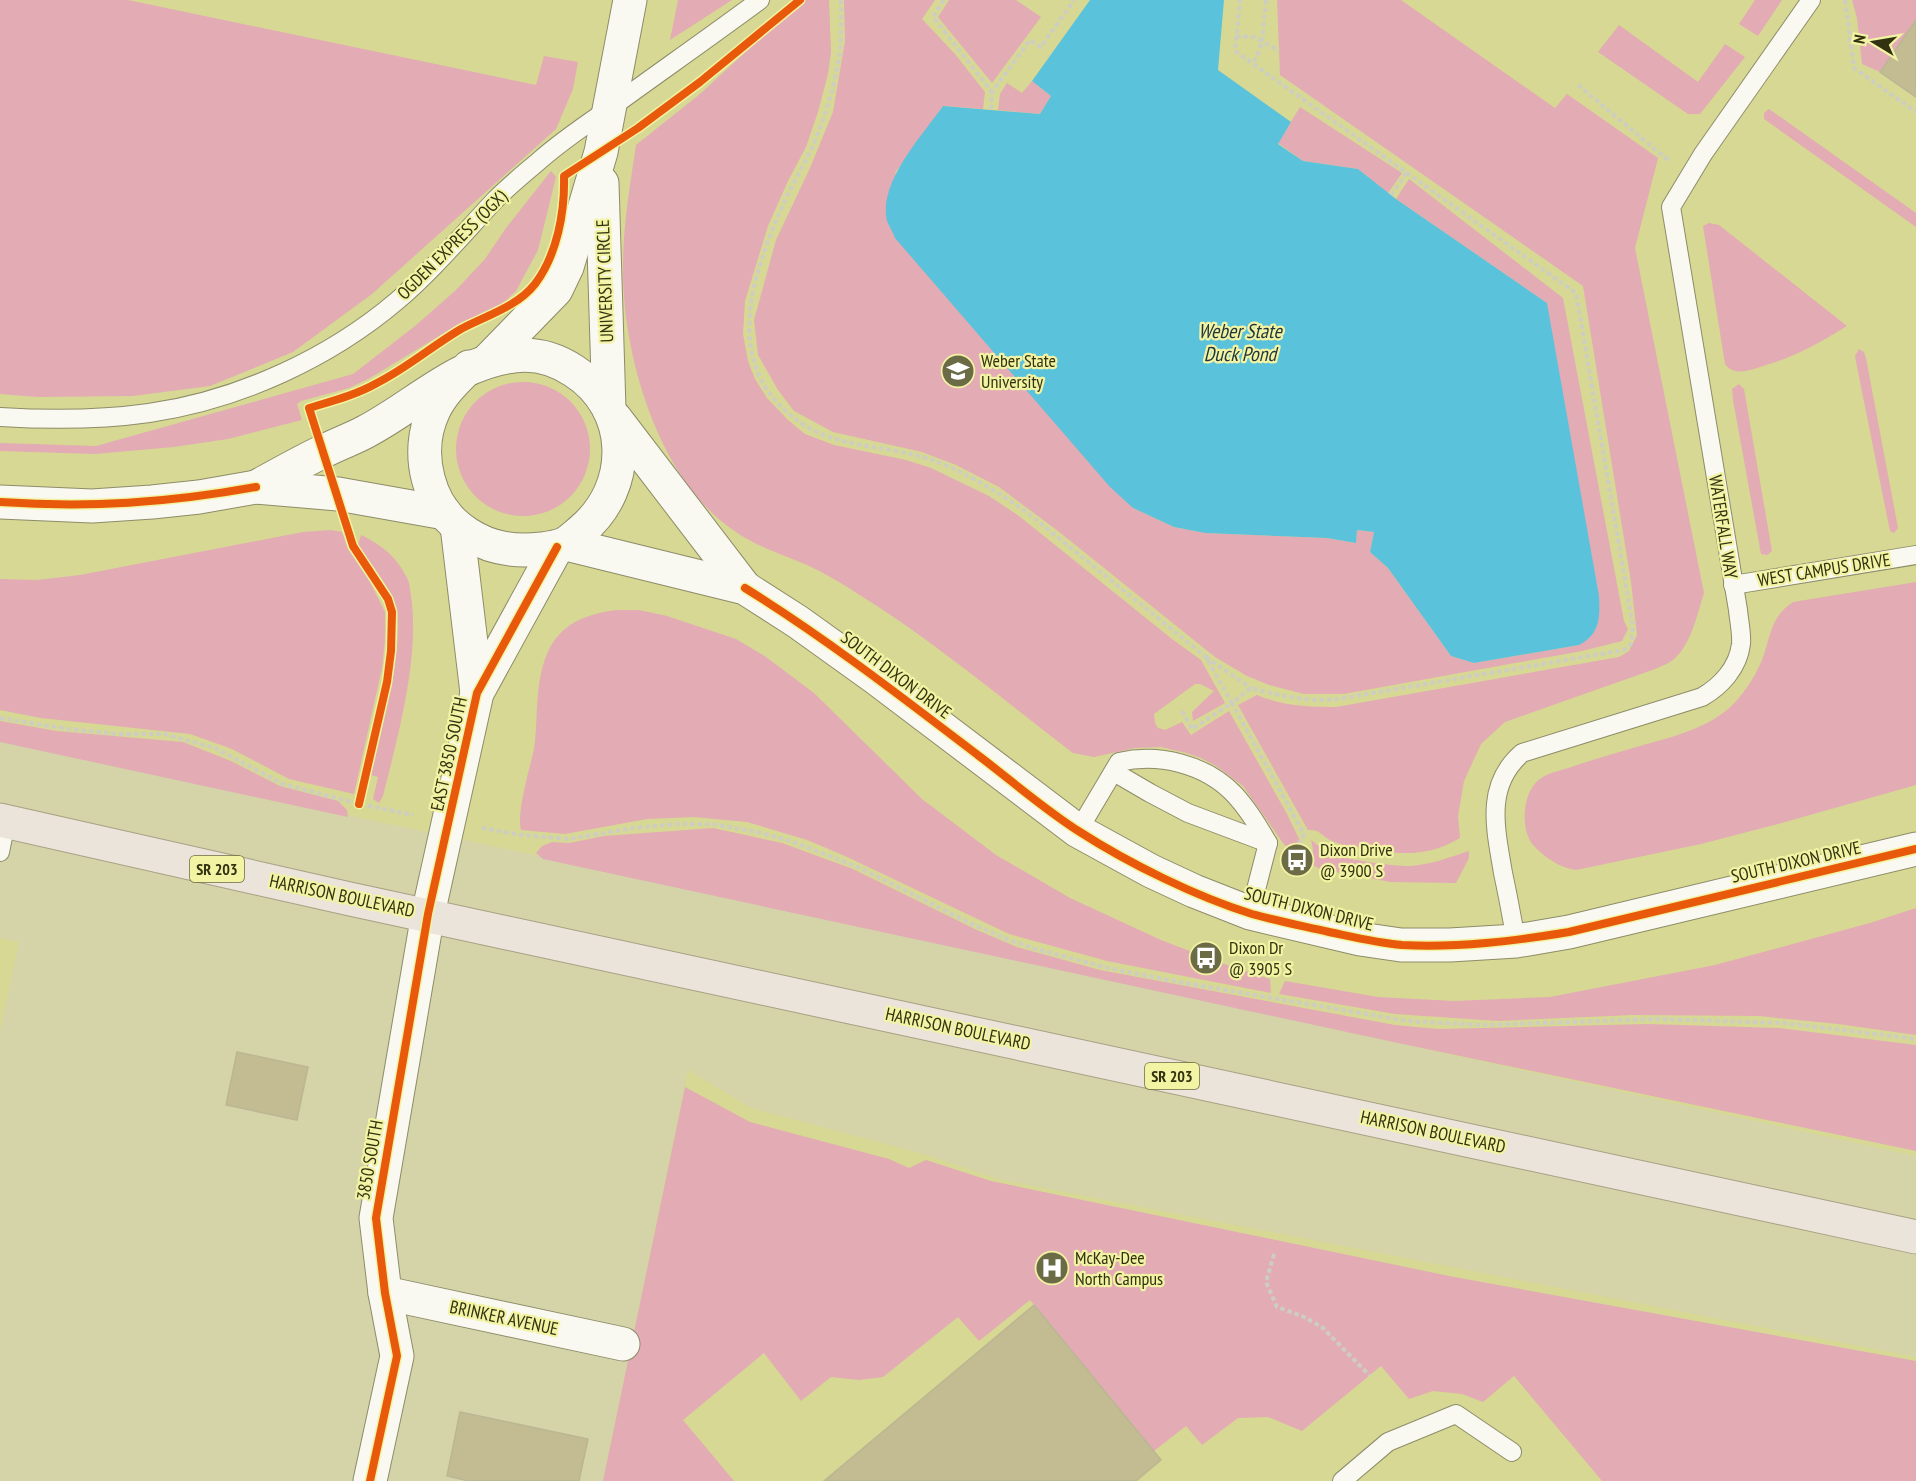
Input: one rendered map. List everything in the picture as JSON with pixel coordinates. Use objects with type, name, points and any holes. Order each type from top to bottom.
[{"type":"main road","name":"HARRISON BOULEVARD","points":[[2,832],[428,914],[1916,1237]]},
{"type":"street","name":"UNIVERSITY CIRCLE","points":[[477,365],[556,290],[567,267],[601,152],[630,0]]},
{"type":"street","name":"UNIVERSITY CIRCLE","points":[[601,152],[610,412]]},
{"type":"street","points":[[256,487],[323,451],[366,432],[477,365],[503,357],[536,356],[568,367],[595,388],[610,412],[619,449],[615,481],[600,510],[590,523],[561,545],[523,551],[503,549],[484,543],[451,520],[436,501],[427,479],[424,455],[427,432],[439,403],[448,389],[477,365]]},
{"type":"street","name":"SOUTH DIXON DRIVE","points":[[610,412],[745,588]]},
{"type":"street","points":[[0,502],[92,506],[128,504],[200,497],[256,487],[338,494],[451,520]]},
{"type":"street","name":"EAST 3850 SOUTH","points":[[451,520],[477,693]]},
{"type":"street","name":"SOUTH DIXON DRIVE","points":[[561,545],[745,588],[798,621],[1078,831],[1151,871],[1250,913],[1360,939],[1401,945],[1516,941],[1569,932],[1916,849]]},
{"type":"street","name":"EAST 3850 SOUTH","points":[[428,914],[477,693],[561,545]]},
{"type":"street","name":"3850 SOUTH","points":[[370,1481],[397,1356],[385,1293],[376,1218],[428,914]]},
{"type":"street","name":"BRINKER AVENUE","points":[[385,1293],[623,1344]]},
{"type":"lane","name":"OGDEN EXPRESS (OGX)","points":[[0,417],[115,417],[151,413],[222,396],[293,367],[363,327],[397,301],[428,274],[507,190],[542,158],[580,128],[760,0]]},
{"type":"lane","name":"WATERFALL WAY","points":[[1516,941],[1496,828],[1497,797],[1504,773],[1512,761],[1522,753],[1702,698],[1715,690],[1727,677],[1736,660],[1741,643],[1733,585],[1671,207],[1703,154],[1811,0]]},
{"type":"lane","name":"WEST CAMPUS DRIVE","points":[[1733,585],[1916,555]]},
{"type":"lane","points":[[1078,831],[1119,762],[1158,758],[1174,761],[1204,773],[1233,793],[1268,843],[1250,913]]},
{"type":"lane","points":[[1114,772],[1188,813],[1268,843]]},
{"type":"lane","points":[[1342,1481],[1388,1442],[1456,1414],[1512,1452]]},
{"type":"path","points":[[841,0],[841,48],[827,107],[818,135],[782,207],[768,242],[751,298],[748,337],[753,362],[763,382],[788,412],[806,426],[822,434],[927,459],[959,471],[999,493],[1024,510],[1206,657],[1251,688],[1291,698],[1338,699],[1624,650],[1631,644],[1633,627],[1576,293],[1235,51],[1240,0]]},
{"type":"path","points":[[944,0],[933,17],[992,92]]},
{"type":"path","points":[[991,109],[992,92],[1030,40],[1041,47],[1074,0]]},
{"type":"path","points":[[1253,64],[1262,41],[1266,0]]},
{"type":"path","points":[[1845,0],[1854,68],[1916,112]]},
{"type":"path","points":[[1236,36],[1254,37],[1279,51]]},
{"type":"path","points":[[1578,85],[1669,160]]},
{"type":"path","points":[[1391,195],[1407,172]]},
{"type":"path","points":[[1206,657],[1304,834],[1294,851]]},
{"type":"path","points":[[1182,711],[1192,729],[1251,688]]},
{"type":"path","points":[[0,718],[118,734],[164,734],[215,748],[283,784],[359,804],[521,835],[569,839],[650,825],[678,824],[712,824],[757,832],[791,841],[860,868],[970,923],[1036,949],[1108,968],[1179,982],[1407,1022],[1482,1025],[1658,1019],[1785,1023],[1916,1039]]},
{"type":"path","points":[[359,804],[362,793]]},
{"type":"path","points":[[1274,1254],[1266,1282],[1277,1307],[1302,1316],[1322,1327],[1370,1376]]},
{"type":"shaded area","name":"Weber State University","points":[[0,0],[1916,0],[1916,1156],[554,859],[0,741]]},
{"type":"shaded area","points":[[0,0],[128,0],[536,85],[544,56],[578,62],[573,89],[556,129],[372,294],[293,352],[210,386],[133,396],[37,397],[0,394]]},
{"type":"shaded area","points":[[678,0],[732,0],[670,40]]},
{"type":"shaded area","points":[[802,0],[829,0],[831,52],[818,112],[806,147],[768,226],[745,301],[743,334],[748,361],[755,379],[767,398],[805,434],[834,445],[906,460],[931,468],[989,496],[1019,516],[1201,660],[1225,703],[1193,721],[1192,712],[1214,691],[1195,684],[1154,714],[1155,723],[1158,728],[1165,730],[1182,722],[1191,735],[1229,711],[1301,843],[1296,856],[1283,843],[1243,786],[1216,766],[1201,758],[1161,747],[1135,748],[1094,757],[1073,753],[941,651],[886,612],[826,575],[760,546],[733,530],[707,508],[684,480],[665,447],[650,412],[629,338],[624,301],[624,236],[636,145],[700,94]]},
{"type":"shaded area","points":[[844,0],[935,0],[922,19],[955,54],[985,92],[983,109],[943,106],[895,173],[1133,508],[1174,527],[1205,533],[1327,538],[1356,543],[1357,530],[1374,532],[1370,552],[1388,568],[1451,656],[1474,663],[1579,645],[1547,303],[1396,199],[1409,179],[1563,298],[1624,621],[1628,629],[1622,641],[1582,651],[1344,694],[1304,694],[1269,685],[1247,676],[1215,657],[1058,531],[999,487],[956,465],[922,452],[833,432],[794,411],[778,390],[758,355],[754,320],[776,240],[833,112],[845,41]]},
{"type":"shaded area","points":[[949,0],[1016,0],[1041,17],[992,83],[938,17]]},
{"type":"shaded area","points":[[1277,0],[1401,0],[1555,108],[1567,94],[1658,158],[1635,248],[1704,593],[1696,620],[1679,654],[1669,663],[1505,722],[1481,744],[1464,781],[1458,816],[1460,838],[1423,852],[1386,852],[1346,845],[1332,841],[1318,832],[1308,830],[1238,705],[1257,695],[1277,702],[1296,705],[1336,707],[1619,657],[1629,651],[1637,635],[1631,582],[1583,286],[1280,75]]},
{"type":"shaded area","points":[[1755,0],[1782,0],[1758,36],[1739,24]]},
{"type":"shaded area","points":[[1852,0],[1916,0],[1916,20],[1880,72],[1862,64],[1857,18]]},
{"type":"shaded area","points":[[1619,25],[1698,82],[1725,44],[1745,57],[1700,114],[1688,114],[1598,52]]},
{"type":"shaded area","points":[[1032,81],[1051,96],[1040,114],[998,110],[1000,94],[1007,83],[1022,93]]},
{"type":"shaded area","points":[[1300,107],[1402,173],[1388,193],[1358,169],[1303,161],[1278,143]]},
{"type":"shaded area","points":[[1769,109],[1916,213],[1916,227],[1764,119],[1764,113]]},
{"type":"shaded area","points":[[551,171],[556,177],[538,250],[516,291],[498,308],[462,322],[370,378],[349,388],[301,401],[297,404],[302,420],[228,439],[174,447],[95,454],[0,451],[0,443],[96,446],[353,374],[415,326],[456,290],[485,259],[506,228]]},
{"type":"shaded area","points":[[1709,223],[1719,225],[1847,326],[1806,349],[1775,362],[1743,371],[1729,368],[1725,364],[1703,226]]},
{"type":"shaded area","points":[[1859,349],[1864,352],[1866,358],[1898,528],[1894,533],[1890,531],[1856,362],[1855,356]]},
{"type":"shaded area","points":[[523,382],[549,387],[571,401],[585,423],[590,449],[585,475],[571,497],[549,511],[523,516],[497,511],[475,497],[461,475],[456,449],[461,423],[475,401],[497,387]]},
{"type":"shaded area","points":[[1739,384],[1744,389],[1772,551],[1767,555],[1761,554],[1733,400],[1732,389]]},
{"type":"shaded area","points":[[331,530],[342,532],[348,549],[370,582],[385,612],[382,668],[354,794],[289,779],[232,749],[190,734],[41,718],[0,710],[0,579],[37,580],[80,575],[303,532]]},
{"type":"shaded area","points":[[361,535],[388,552],[403,570],[409,584],[413,620],[413,645],[406,696],[383,796],[379,803],[373,799],[378,777],[371,775],[391,688],[398,640],[398,619],[395,603],[388,589],[358,545]]},
{"type":"shaded area","points":[[1916,582],[1916,785],[1701,844],[1576,870],[1553,861],[1533,845],[1526,830],[1526,801],[1529,792],[1540,779],[1557,771],[1686,732],[1718,716],[1738,699],[1748,686],[1762,660],[1775,621],[1793,602]]},
{"type":"shaded area","points":[[639,610],[667,616],[736,639],[766,657],[814,693],[922,799],[996,855],[1070,898],[1161,940],[1270,979],[1271,993],[1107,961],[1009,934],[845,856],[807,840],[747,822],[694,817],[647,819],[565,834],[521,830],[520,813],[536,735],[538,694],[545,660],[551,646],[569,626],[597,613]]},
{"type":"shaded area","points":[[0,721],[57,731],[183,742],[231,761],[280,786],[338,801],[347,810],[348,817],[0,742]]},
{"type":"shaded area","points":[[713,828],[782,843],[853,869],[977,930],[1017,947],[1100,970],[1395,1025],[1438,1029],[1648,1024],[1779,1028],[1916,1045],[1916,1151],[1398,1043],[543,859],[536,853],[542,846],[552,842],[569,843],[604,836]]},
{"type":"shaded area","points":[[1311,840],[1333,854],[1380,864],[1417,865],[1469,851],[1469,858],[1456,883],[1390,882],[1320,869],[1311,864],[1313,849]]},
{"type":"shaded area","points":[[1916,908],[1916,1035],[1759,1016],[1632,1015],[1498,1021],[1395,1014],[1279,994],[1285,981],[1378,997],[1454,1001],[1550,997],[1715,965],[1870,923]]},
{"type":"shaded area","points":[[0,938],[19,942],[0,1031]]},
{"type":"shaded area","name":"McKay-Dee North Campus","points":[[688,1070],[751,1108],[927,1155],[998,1179],[1916,1357],[1916,1481],[603,1481]]},
{"type":"shaded area","name":"McKay-Dee North Campus","points":[[685,1087],[750,1122],[889,1159],[909,1168],[926,1160],[991,1181],[1449,1276],[1916,1361],[1916,1481],[1602,1481],[1514,1376],[1483,1402],[1462,1394],[1433,1391],[1409,1399],[1381,1366],[1302,1431],[1268,1417],[1238,1418],[1202,1445],[1186,1426],[1154,1451],[1030,1300],[979,1341],[958,1317],[883,1377],[859,1380],[831,1377],[801,1401],[764,1353],[683,1420],[734,1481],[603,1481]]},
{"type":"water","name":"Weber State Duck Pond","points":[[1090,0],[1224,0],[1218,70],[1291,122],[1278,144],[1303,161],[1358,169],[1396,199],[1547,303],[1599,596],[1597,625],[1586,641],[1579,645],[1474,663],[1451,656],[1388,568],[1370,552],[1374,532],[1357,530],[1356,543],[1327,538],[1205,533],[1174,527],[1133,508],[1110,487],[895,238],[887,221],[886,206],[889,191],[904,160],[943,106],[1040,114],[1051,96],[1032,81]]},
{"type":"building","points":[[1916,20],[1916,97],[1880,72]]},
{"type":"building","points":[[237,1052],[308,1067],[297,1120],[226,1105]]},
{"type":"building","points":[[1034,1305],[1161,1460],[1136,1481],[824,1481]]},
{"type":"building","points":[[460,1412],[588,1439],[579,1481],[469,1481],[447,1476]]},
{"type":"cycle path","points":[[359,804],[387,682],[392,612],[388,599],[353,546],[309,408],[377,383],[399,371],[461,329],[510,305],[528,292],[543,273],[554,247],[563,204],[564,176],[638,128],[700,82],[800,0]]},
{"type":"cycle path","points":[[0,502],[128,503],[191,497],[256,487]]},
{"type":"cycle path","points":[[370,1481],[397,1356],[385,1293],[376,1218],[428,914],[477,693],[557,547]]},
{"type":"cycle path","points":[[745,588],[864,669],[1054,814],[1099,844],[1163,878],[1231,907],[1252,914],[1366,940],[1402,945],[1444,946],[1507,941],[1569,932],[1916,849]]},
{"type":"place","name":"Weber State University","points":[[958,371]]},
{"type":"place","name":"Dixon Drive @ 3900 S","points":[[1297,860]]},
{"type":"place","name":"Dixon Dr @ 3905 S","points":[[1206,958]]},
{"type":"place","name":"McKay-Dee North Campus","points":[[1052,1268]]}]
